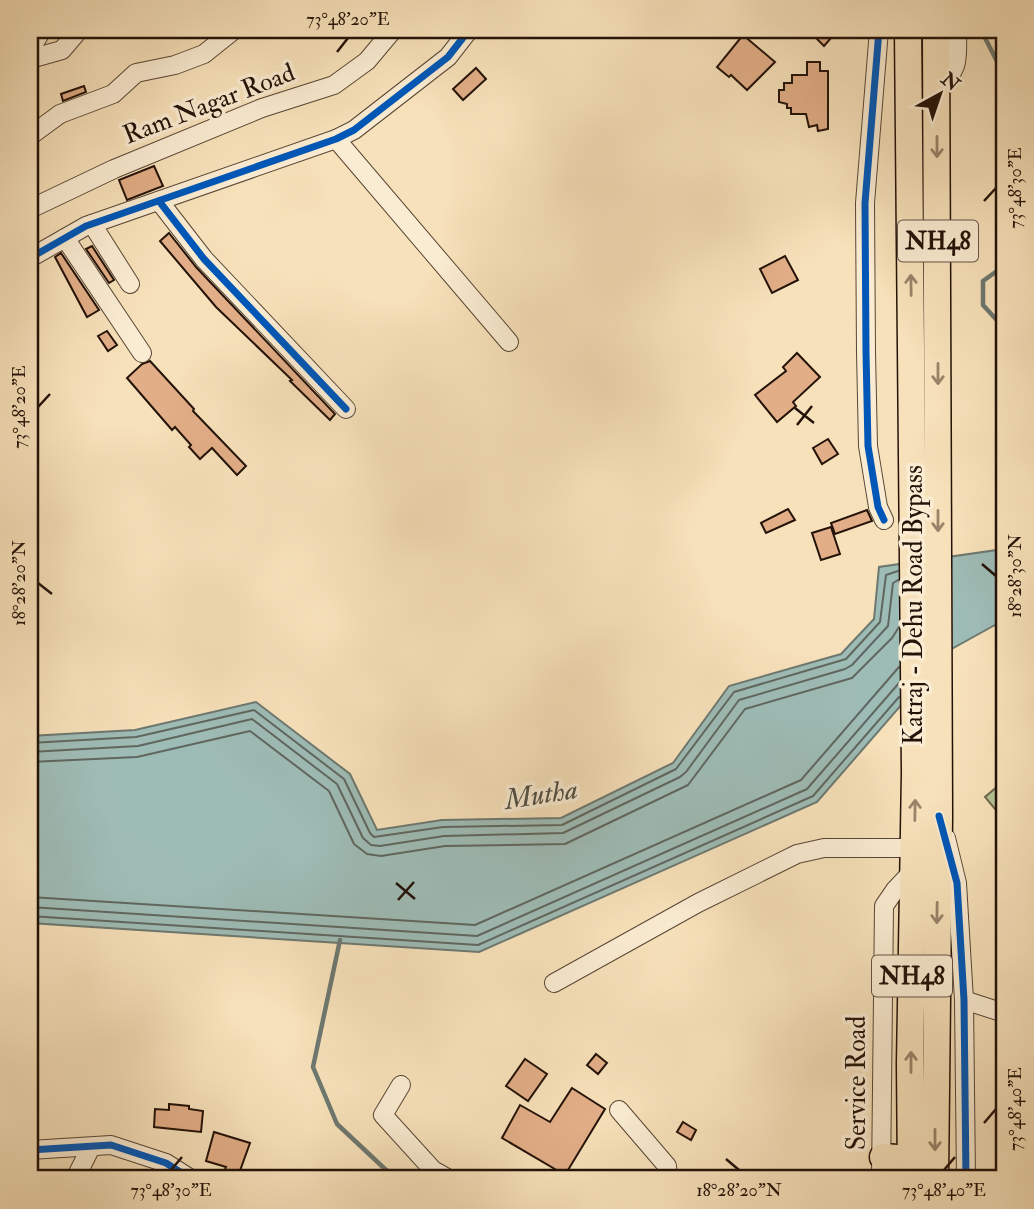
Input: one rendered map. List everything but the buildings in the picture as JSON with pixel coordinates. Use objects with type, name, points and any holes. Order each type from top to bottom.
[{"type":"highway","name":"Katraj - Dehu Road Bypass","points":[[908,30],[925,452],[927,771],[914,860],[911,1169]]},
{"type":"highway","name":"Katraj - Dehu Road Bypass","points":[[925,452],[937,88],[936,30]]},
{"type":"highway","name":"Katraj - Dehu Road Bypass","points":[[927,771],[939,816],[935,1179]]},
{"type":"highway","points":[[882,1168],[911,1169]]},
{"type":"street","points":[[30,50],[42,30]]},
{"type":"street","points":[[30,59],[62,50],[79,30]]},
{"type":"street","points":[[30,136],[60,114],[113,94],[136,73],[175,65],[204,54],[234,30]]},
{"type":"street","name":"Ram Nagar Road","points":[[30,209],[114,169],[262,108],[334,85],[366,61],[393,30]]},
{"type":"street","points":[[30,258],[92,224],[336,139],[354,130],[449,57],[469,30]]},
{"type":"street","points":[[879,30],[865,203],[866,352],[868,446],[878,507],[884,520]]},
{"type":"street","points":[[937,88],[956,70],[957,30]]},
{"type":"street","points":[[336,139],[509,342]]},
{"type":"street","points":[[159,201],[204,259],[346,409]]},
{"type":"street","points":[[92,224],[130,284]]},
{"type":"street","points":[[65,237],[142,353]]},
{"type":"street","points":[[939,816],[957,883],[964,1000],[966,1179]]},
{"type":"street","points":[[554,983],[698,904],[797,854],[824,848],[914,860]]},
{"type":"street","name":"Service Road","points":[[882,1168],[884,906],[914,860]]},
{"type":"street","points":[[964,1000],[1004,1013]]},
{"type":"street","points":[[401,1085],[383,1115],[433,1170],[449,1179]]},
{"type":"street","points":[[620,1110],[667,1166],[668,1179]]},
{"type":"street","points":[[30,1150],[111,1145],[166,1163],[191,1179]]},
{"type":"street","points":[[75,1179],[91,1147]]},
{"type":"green space","points":[[1004,781],[1004,820],[985,797]]},
{"type":"water","points":[[1004,549],[1004,620],[948,651],[817,802],[479,952],[30,923],[30,736],[135,730],[256,702],[350,774],[377,830],[442,820],[561,818],[673,763],[729,686],[841,654],[874,619],[879,567]]},
{"type":"waterway","points":[[981,30],[1004,75]]},
{"type":"waterway","points":[[1004,266],[983,281],[983,305],[1004,328]]},
{"type":"waterway","points":[[340,940],[313,1067],[337,1124],[385,1169],[400,1179]]},
{"type":"cycle path","points":[[30,258],[86,226],[336,139],[354,130],[448,57],[469,30]]},
{"type":"cycle path","points":[[879,30],[865,203],[866,352],[868,446],[878,507],[884,520]]},
{"type":"cycle path","points":[[159,201],[204,259],[346,409]]},
{"type":"cycle path","points":[[939,816],[957,883],[964,1000],[966,1179]]},
{"type":"cycle path","points":[[30,1150],[111,1145],[166,1163],[191,1179]]},
{"type":"water label","name":"Mutha","points":[[541,795]]}]
